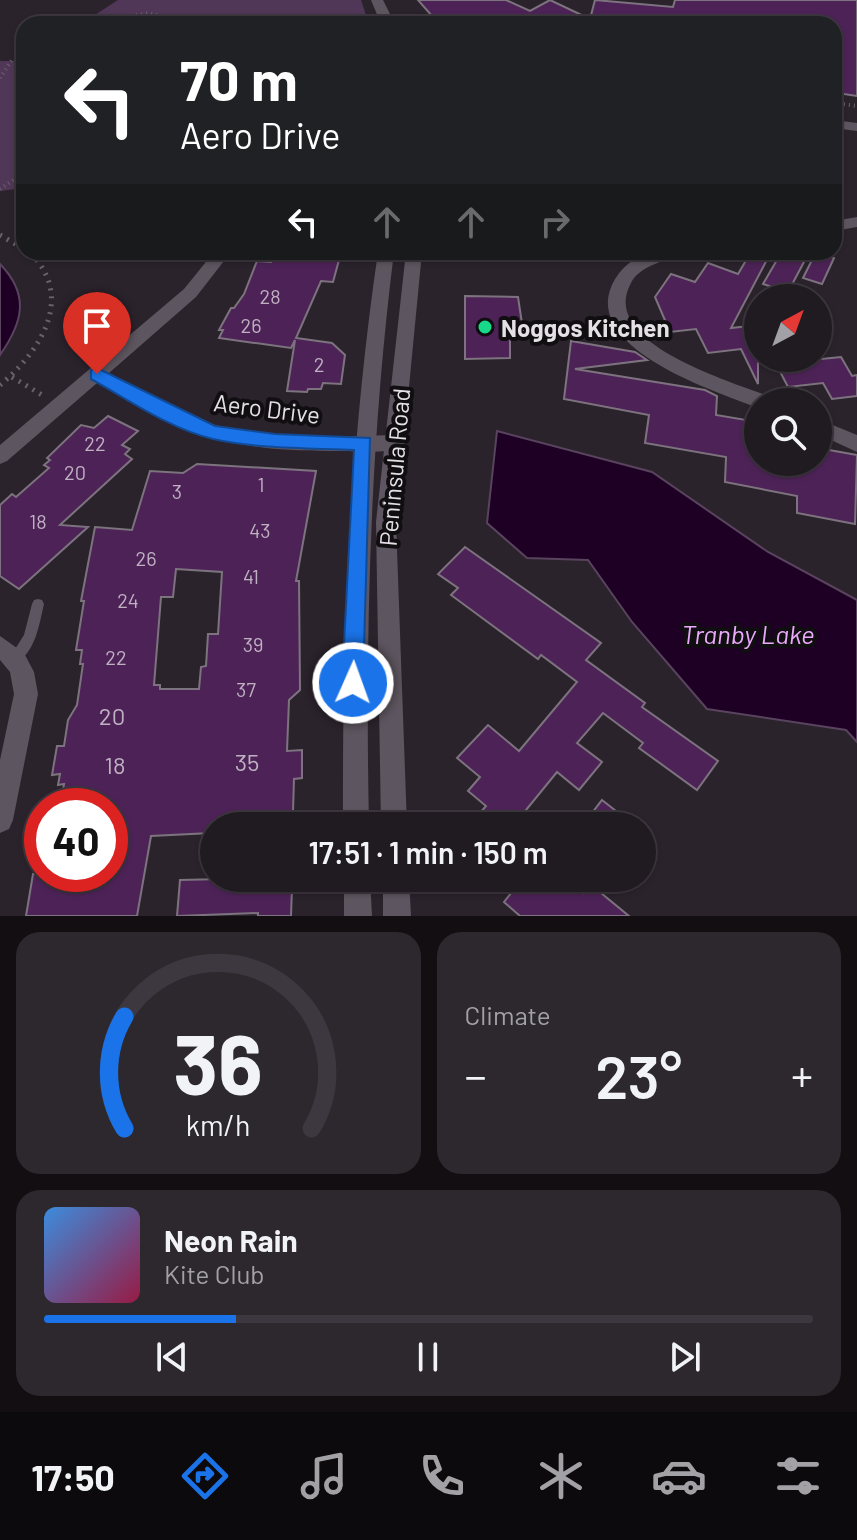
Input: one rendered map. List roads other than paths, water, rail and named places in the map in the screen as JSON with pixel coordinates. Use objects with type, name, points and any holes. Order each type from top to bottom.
[{"type":"street","points":[[0,456],[190,293],[217,260]]},
{"type":"street","name":"Peninsula Road","points":[[356,812],[353,683],[363,443],[385,260]]},
{"type":"street","name":"Peninsula Road","points":[[394,812],[386,522],[413,260]]},
{"type":"street","points":[[643,260],[629,270],[617,292],[620,313],[633,335],[651,354],[744,394]]},
{"type":"street","points":[[380,294],[408,296]]},
{"type":"street","name":"Aero Drive","points":[[97,374],[163,411],[213,432],[275,440],[395,443]]},
{"type":"street","points":[[832,432],[857,444]]},
{"type":"street","points":[[0,820],[26,694],[24,675],[8,651]]},
{"type":"street","points":[[357,892],[358,916]]},
{"type":"street","points":[[396,892],[397,916]]},
{"type":"lane","points":[[8,651],[30,637],[38,604]]},
{"type":"water","points":[[0,264],[16,287],[20,309],[14,331],[0,355]]},
{"type":"water","name":"Tranby Lake","points":[[497,431],[652,472],[768,552],[857,600],[857,742],[846,730],[707,709],[632,622],[588,560],[527,558],[487,523]]},
{"type":"place","name":"Noggos Kitchen","points":[[485,327]]}]
